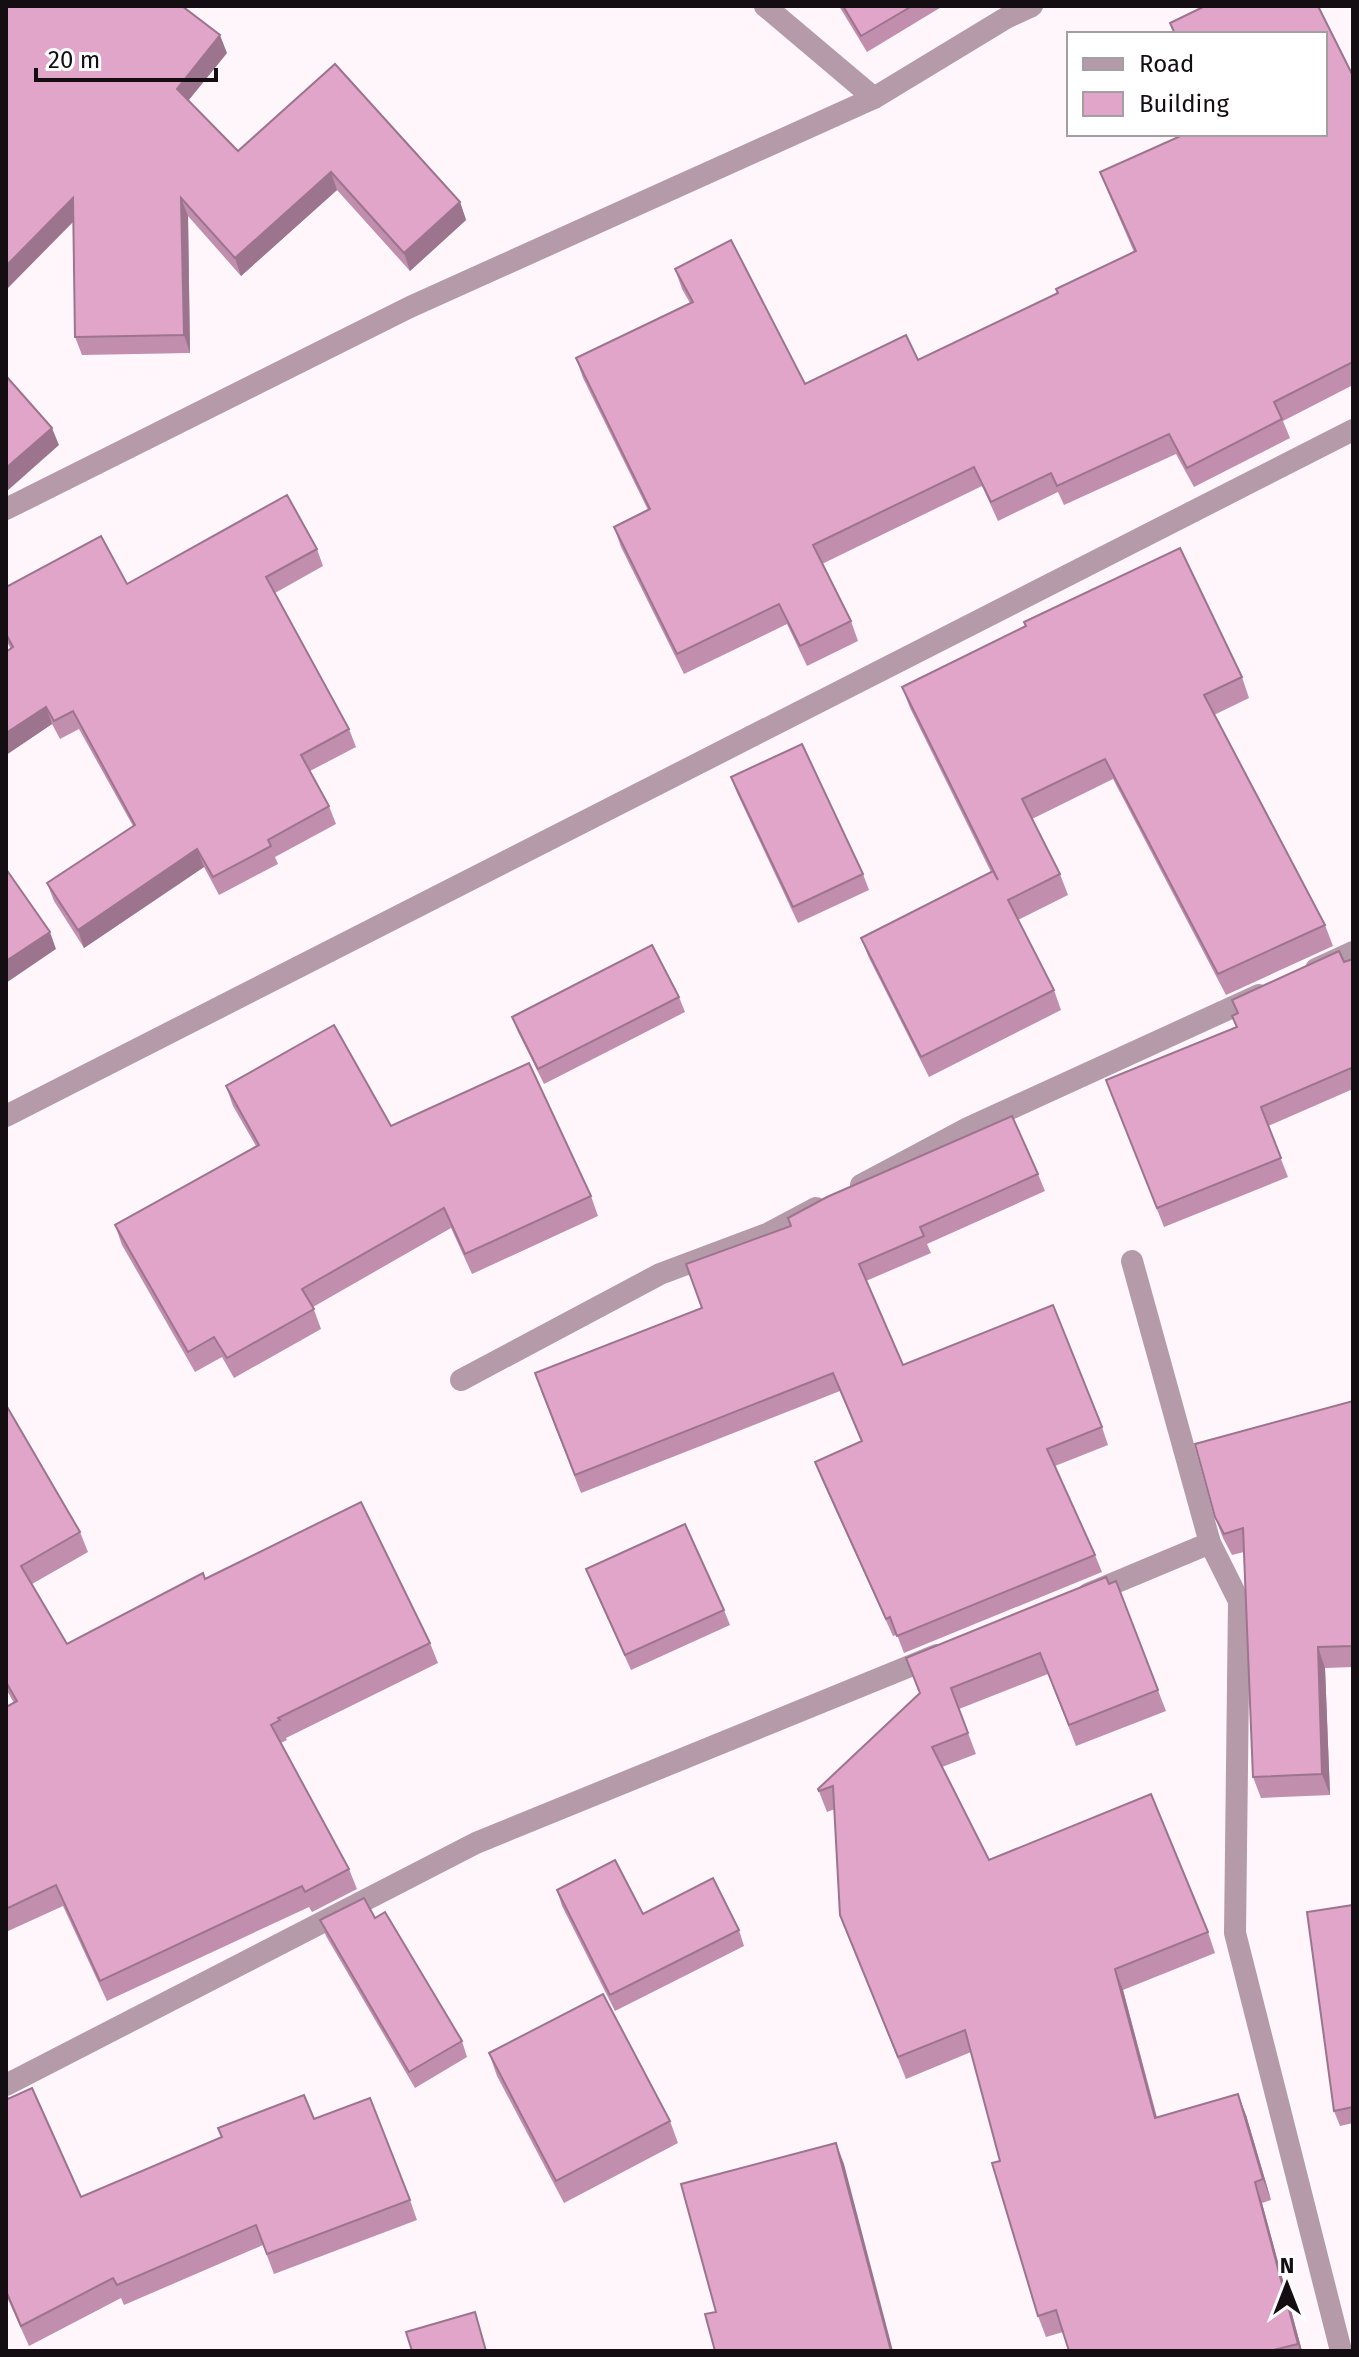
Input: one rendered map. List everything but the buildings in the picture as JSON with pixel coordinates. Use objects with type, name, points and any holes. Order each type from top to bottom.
[{"type":"street","points":[[765,6],[874,98]]},
{"type":"street","points":[[6,509],[410,307],[874,98],[1006,18],[1032,6]]},
{"type":"street","points":[[6,1116],[1353,430]]},
{"type":"street","points":[[461,1380],[660,1274],[769,1233],[968,1128],[1353,952]]},
{"type":"street","points":[[1132,1261],[1210,1543],[1239,1601],[1235,1933],[1341,2351]]},
{"type":"street","points":[[1063,1603],[1210,1543]]},
{"type":"street","points":[[6,2085],[476,1843],[961,1645]]}]
